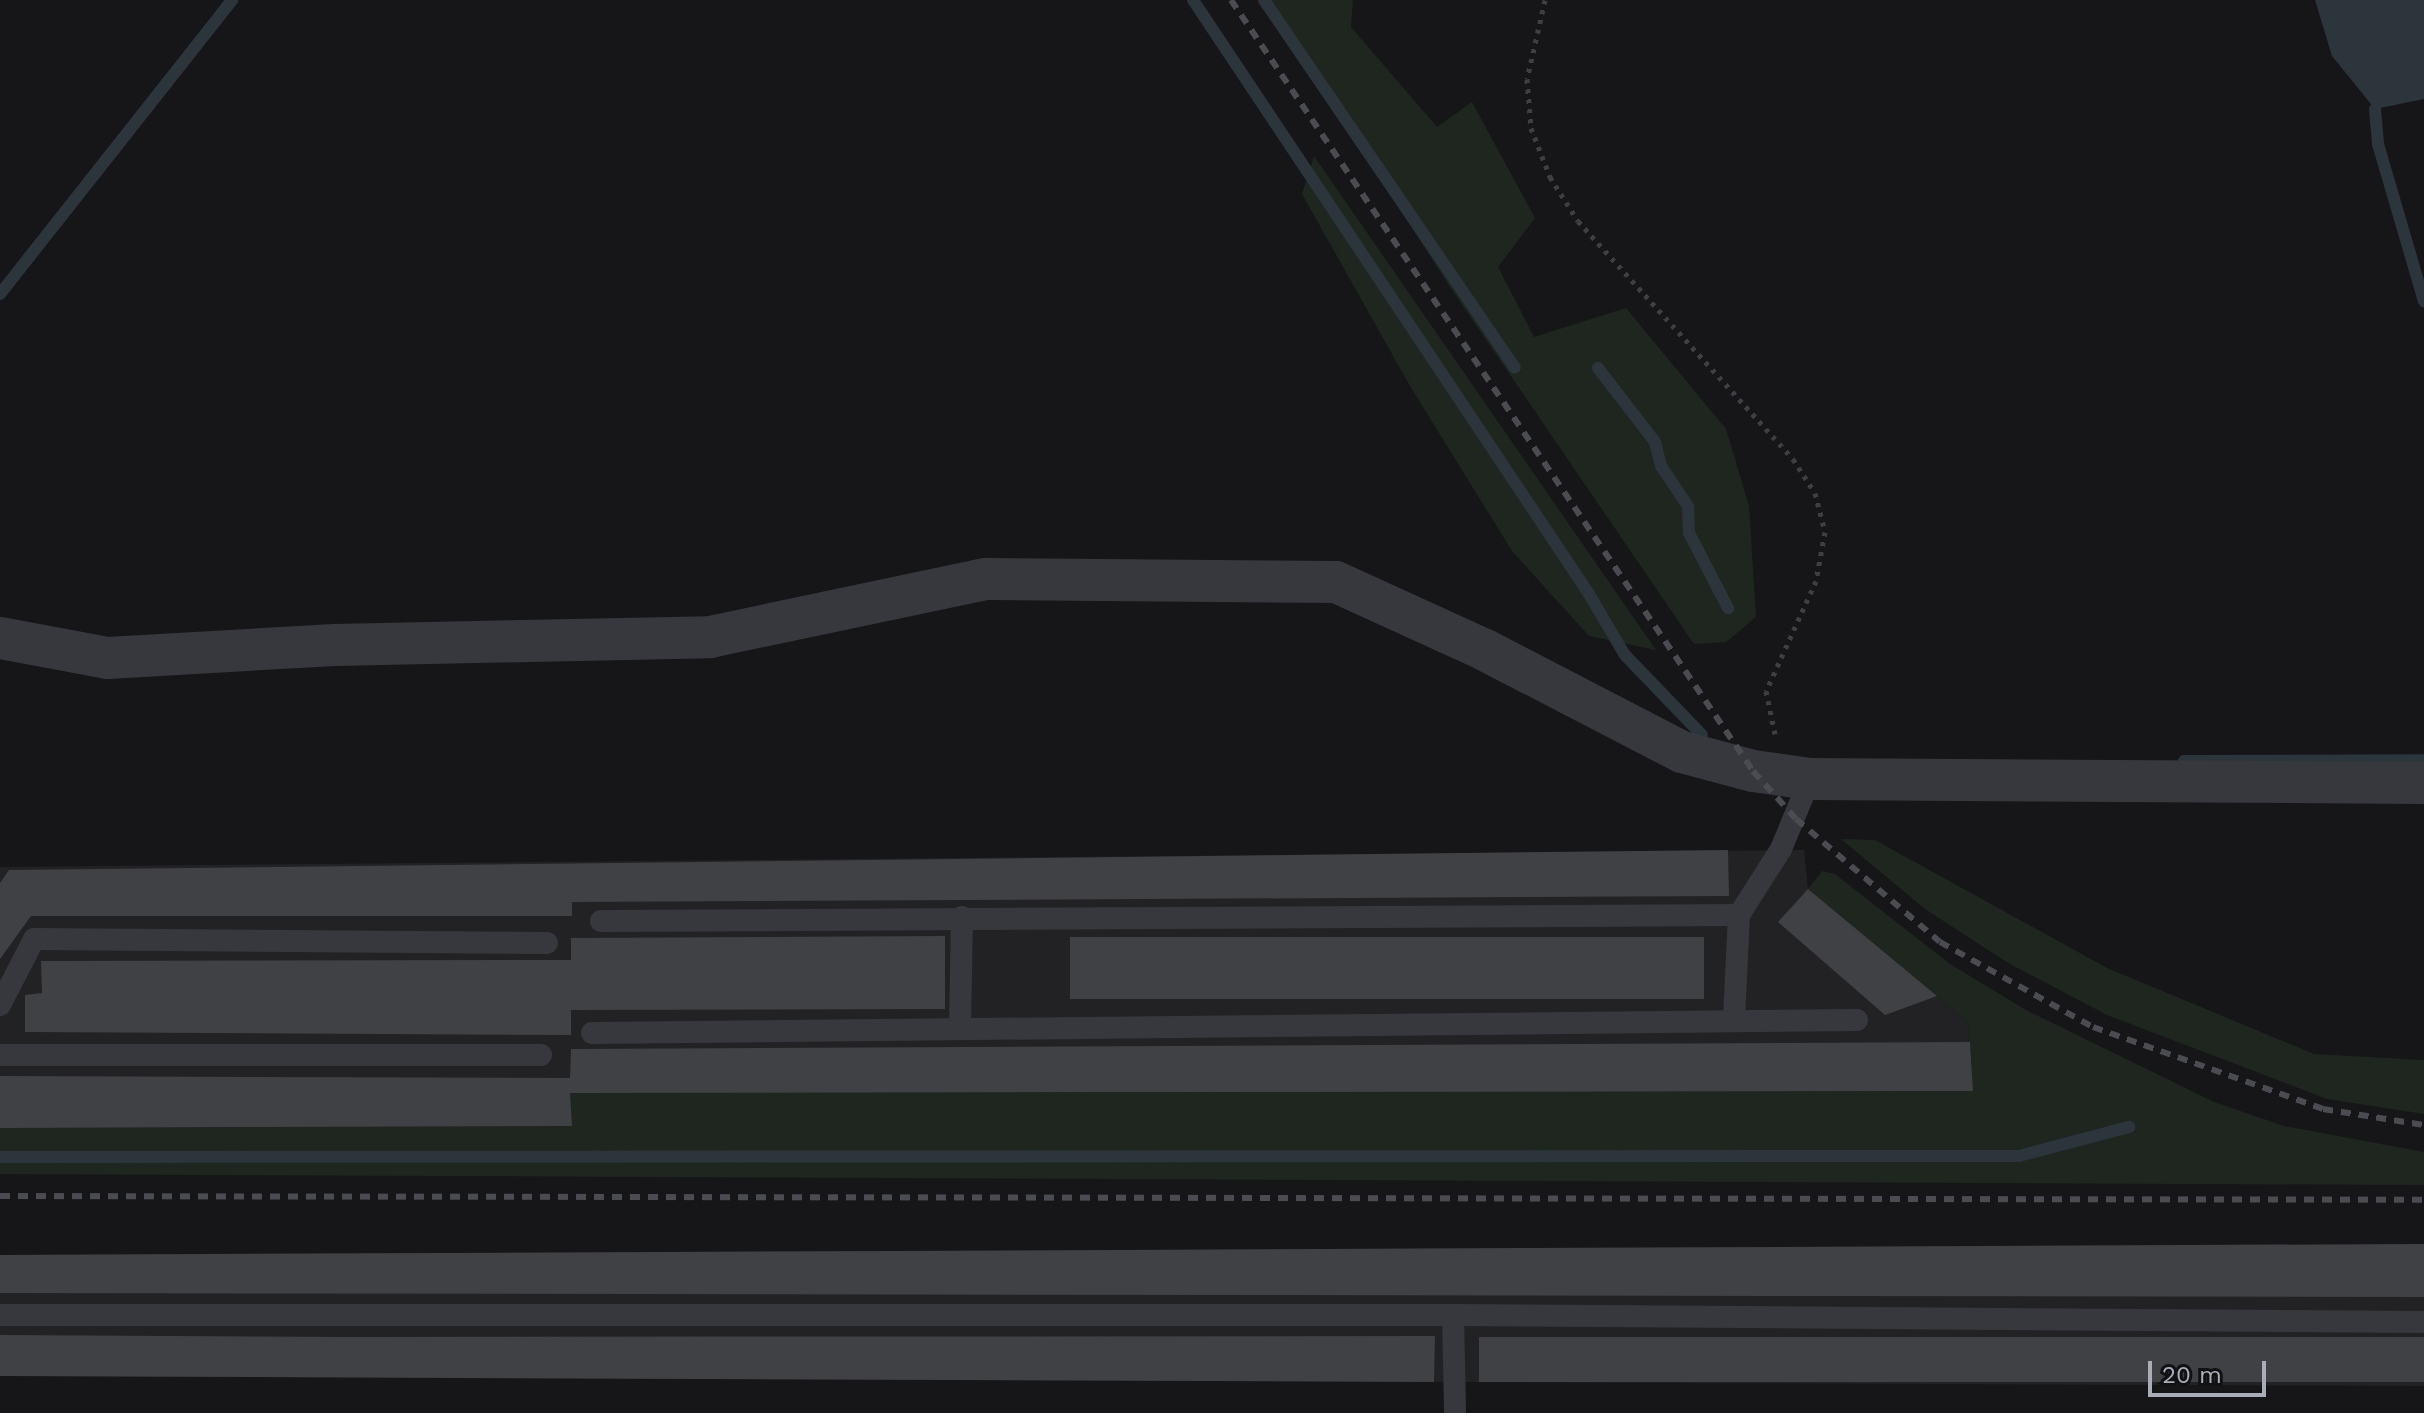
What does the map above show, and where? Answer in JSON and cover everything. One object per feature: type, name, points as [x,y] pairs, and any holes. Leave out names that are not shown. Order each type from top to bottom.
[{"type":"street","points":[[0,638],[108,658],[335,645],[710,637],[986,579],[1336,582],[1485,650],[1682,752],[1810,779],[2424,783]]},
{"type":"lane","points":[[1734,1018],[1739,915],[1781,849],[1810,779]]},
{"type":"lane","points":[[601,921],[1739,915]]},
{"type":"lane","points":[[960,1028],[962,917]]},
{"type":"lane","points":[[0,1005],[34,939],[547,943]]},
{"type":"lane","points":[[592,1033],[1734,1018],[1857,1020]]},
{"type":"lane","points":[[0,1055],[541,1055]]},
{"type":"lane","points":[[0,1315],[1453,1315],[2424,1322]]},
{"type":"lane","points":[[1453,1315],[1455,1413]]},
{"type":"path","points":[[1545,0],[1527,79],[1531,128],[1550,177],[1578,221],[1793,459],[1815,493],[1825,532],[1816,581],[1766,691],[1772,731],[1810,779]]},
{"type":"shaded area","points":[[1265,0],[1353,0],[1351,27],[1437,127],[1472,102],[1535,218],[1498,267],[1534,337],[1626,308],[1726,429],[1749,506],[1756,617],[1726,642],[1694,644],[1452,290]]},
{"type":"shaded area","points":[[2315,0],[2424,0],[2424,99],[2375,109],[2332,56]]},
{"type":"shaded area","points":[[1314,156],[1656,650],[1589,636],[1512,551],[1410,386],[1302,194]]},
{"type":"shaded area","points":[[1841,839],[1875,840],[2107,968],[2314,1054],[2424,1060],[2424,1114],[2327,1099],[2107,1015],[2008,963],[1925,909]]},
{"type":"shaded area","points":[[1804,850],[1808,889],[1969,1023],[1973,1091],[571,1093],[572,1126],[0,1128],[0,867]]},
{"type":"shaded area","points":[[1822,871],[1835,874],[1950,964],[2026,1010],[2214,1102],[2284,1126],[2424,1152],[2424,1185],[0,1174],[0,1128],[571,1126],[570,1093],[1973,1091],[1969,1023],[1808,889]]},
{"type":"shaded area","points":[[2424,1244],[2424,1386],[0,1376],[0,1255]]},
{"type":"building","points":[[1728,850],[1729,896],[572,902],[572,916],[31,916],[0,959],[0,883],[9,870]]},
{"type":"building","points":[[1808,889],[1937,996],[1885,1015],[1778,922]]},
{"type":"building","points":[[945,936],[945,1009],[571,1010],[571,1035],[25,1032],[25,995],[42,993],[41,961],[571,960],[571,938]]},
{"type":"building","points":[[1070,937],[1704,937],[1704,999],[1070,999]]},
{"type":"building","points":[[1970,1042],[1973,1091],[570,1093],[572,1126],[0,1128],[0,1076],[570,1078],[571,1049]]},
{"type":"building","points":[[2424,1244],[2424,1297],[0,1293],[0,1255]]},
{"type":"building","points":[[0,1335],[1435,1336],[1434,1382],[0,1376]]},
{"type":"building","points":[[1479,1337],[2424,1337],[2424,1382],[1479,1382]]},
{"type":"waterway","points":[[0,294],[232,0]]},
{"type":"waterway","points":[[1193,0],[1589,594],[1625,655],[1702,735]]},
{"type":"waterway","points":[[1264,0],[1515,368]]},
{"type":"waterway","points":[[2375,109],[2378,144],[2424,301]]},
{"type":"waterway","points":[[1598,368],[1655,442],[1661,466],[1688,506],[1689,533],[1728,608]]},
{"type":"waterway","points":[[2184,761],[2424,760]]},
{"type":"waterway","points":[[0,1157],[2019,1156],[2129,1127]]},
{"type":"railway","points":[[1231,0],[1753,771],[1796,819],[1940,942],[2093,1027],[2323,1109],[2424,1125]]},
{"type":"railway","points":[[0,1196],[2424,1200]]}]
